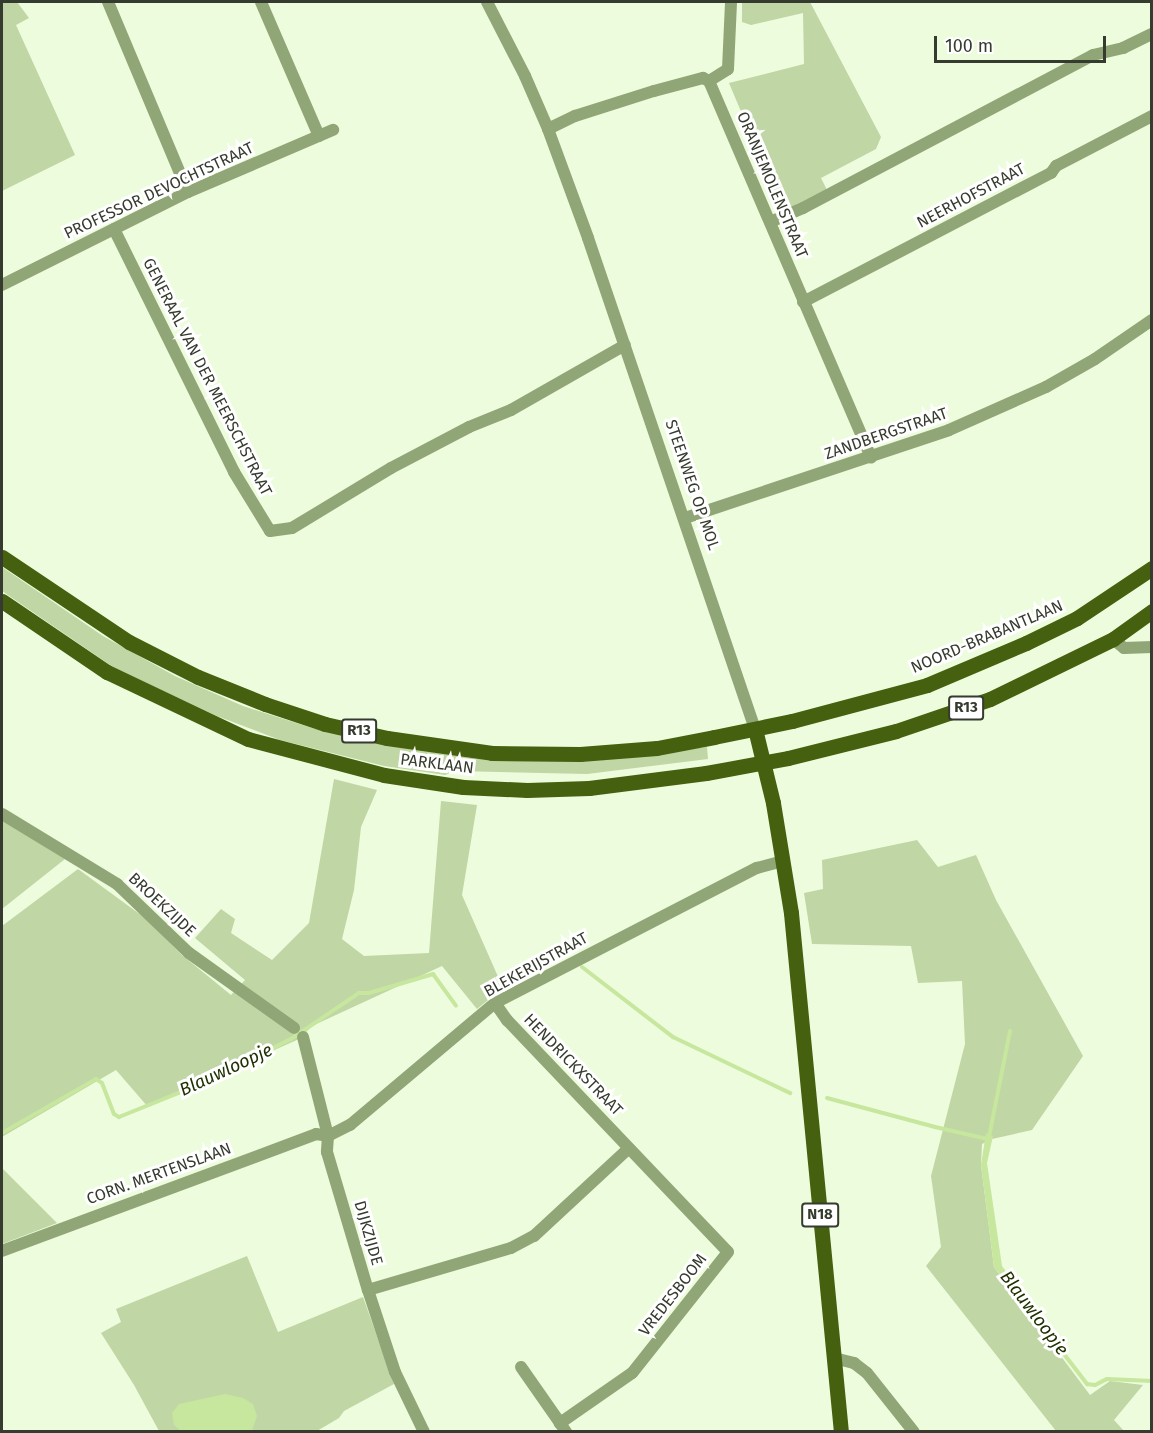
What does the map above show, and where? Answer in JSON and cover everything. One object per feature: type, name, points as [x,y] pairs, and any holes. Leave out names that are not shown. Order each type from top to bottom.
[{"type":"main road","name":"PARKLAAN","points":[[2,557],[129,642],[198,677],[265,704],[336,726],[387,738],[492,753],[580,754],[657,748],[755,729]]},
{"type":"main road","name":"NOORD-BRABANTLAAN","points":[[755,729],[882,698],[949,677],[1077,618],[1152,568]]},
{"type":"main road","name":"PARKLAAN","points":[[2,601],[108,672],[248,739],[384,775],[463,787],[561,789],[643,782],[764,762]]},
{"type":"main road","name":"R13","points":[[764,762],[896,731],[990,699],[1113,639],[1152,611]]},
{"type":"main road","name":"STEENWEG OP MOL","points":[[755,729],[764,762],[783,861],[834,1358]]},
{"type":"main road","name":"N18","points":[[834,1358],[841,1431]]},
{"type":"street","points":[[108,2],[188,192]]},
{"type":"street","points":[[261,2],[319,136]]},
{"type":"street","name":"STEENWEG OP MOL","points":[[487,2],[548,129],[685,518],[755,729]]},
{"type":"street","points":[[548,129],[575,116],[654,92],[703,78],[709,81],[728,69],[730,2]]},
{"type":"street","points":[[770,222],[803,208],[1093,55],[1123,48],[1152,34]]},
{"type":"street","name":"ORANJEMOLENSTRAAT","points":[[709,81],[871,458]]},
{"type":"street","name":"NEERHOFSTRAAT","points":[[803,302],[1051,173],[1056,166],[1152,116]]},
{"type":"street","name":"PROFESSOR DEVOCHTSTRAAT","points":[[2,285],[188,192],[333,130]]},
{"type":"street","name":"GENERAAL VAN DER MEERSCHSTRAAT","points":[[114,229],[234,472],[270,531],[292,528],[391,468],[469,427],[511,410],[625,345]]},
{"type":"street","name":"ZANDBERGSTRAAT","points":[[685,518],[871,458],[949,430],[1019,400],[1090,361],[1152,320]]},
{"type":"street","points":[[1113,639],[1124,648],[1152,647]]},
{"type":"street","name":"BROEKZIJDE","points":[[2,814],[117,884],[189,953],[298,1033]]},
{"type":"street","name":"BLEKERIJSTRAAT","points":[[328,1137],[350,1125],[495,1003],[757,868],[783,861]]},
{"type":"street","name":"HENDRICKXSTRAAT","points":[[495,1003],[715,1238]]},
{"type":"street","name":"DIJKZIJDE","points":[[298,1033],[328,1137],[327,1152],[368,1290],[395,1372],[424,1431]]},
{"type":"street","name":"CORN. MERTENSLAAN","points":[[2,1251],[316,1134],[328,1137]]},
{"type":"street","points":[[368,1290],[512,1248],[534,1236],[629,1148]]},
{"type":"street","name":"VREDESBOOM","points":[[521,1367],[563,1427],[635,1377],[728,1252],[715,1238]]},
{"type":"street","points":[[834,1358],[854,1363],[867,1373],[914,1431]]},
{"type":"shaded area","points":[[2,2],[17,2],[29,18],[16,25],[75,155],[2,191]]},
{"type":"shaded area","points":[[742,2],[810,2],[881,137],[876,149],[821,178],[828,192],[783,211],[729,83],[804,64],[803,13],[751,25],[742,22]]},
{"type":"shaded area","points":[[2,567],[103,636],[175,676],[243,706],[312,728],[472,758],[539,761],[639,755],[707,747],[708,759],[587,774],[456,771],[445,775],[384,766],[280,740],[217,716],[116,669],[2,591]]},
{"type":"shaded area","points":[[334,779],[377,790],[361,827],[354,890],[342,939],[364,956],[429,953],[441,801],[477,805],[462,895],[503,988],[477,1009],[442,966],[312,1026],[299,1039],[148,1107],[116,1070],[2,1137],[2,926],[78,869],[145,918],[182,955],[231,995],[245,980],[195,938],[221,909],[235,919],[231,933],[272,960],[309,923]]},
{"type":"shaded area","points":[[2,820],[65,859],[2,909]]},
{"type":"shaded area","points":[[917,840],[938,867],[976,855],[996,900],[1083,1056],[1032,1130],[992,1139],[982,1144],[981,1165],[994,1267],[1090,1395],[1110,1381],[1143,1385],[1114,1420],[1124,1431],[1056,1431],[926,1266],[941,1247],[931,1176],[965,1044],[962,981],[918,983],[911,946],[812,944],[804,893],[823,889],[822,860]]},
{"type":"shaded area","points":[[2,1168],[57,1223],[2,1244]]},
{"type":"shaded area","points":[[247,1256],[278,1332],[363,1297],[394,1384],[344,1411],[339,1418],[317,1431],[159,1431],[134,1385],[101,1333],[121,1322],[116,1309]]},
{"type":"water","points":[[986,1133],[993,1136],[987,1163],[1002,1266],[1049,1329],[1044,1333],[994,1267],[981,1165]]},
{"type":"water","points":[[225,1394],[243,1398],[253,1404],[257,1416],[252,1431],[181,1431],[174,1425],[172,1413],[179,1404]]},
{"type":"waterway","name":"Blauwloopje","points":[[582,967],[673,1037],[790,1093]]},
{"type":"waterway","name":"Blauwloopje","points":[[2,1133],[96,1079],[102,1083],[114,1114],[119,1117],[203,1083],[291,1039],[359,993],[369,993],[433,974],[456,1006]]},
{"type":"waterway","name":"Blauwloopje","points":[[989,1137],[1010,1031]]},
{"type":"waterway","name":"Blauwloopje","points":[[827,1098],[988,1139]]},
{"type":"waterway","name":"Blauwloopje","points":[[1044,1328],[1087,1384],[1095,1385],[1107,1379],[1152,1381]]}]
